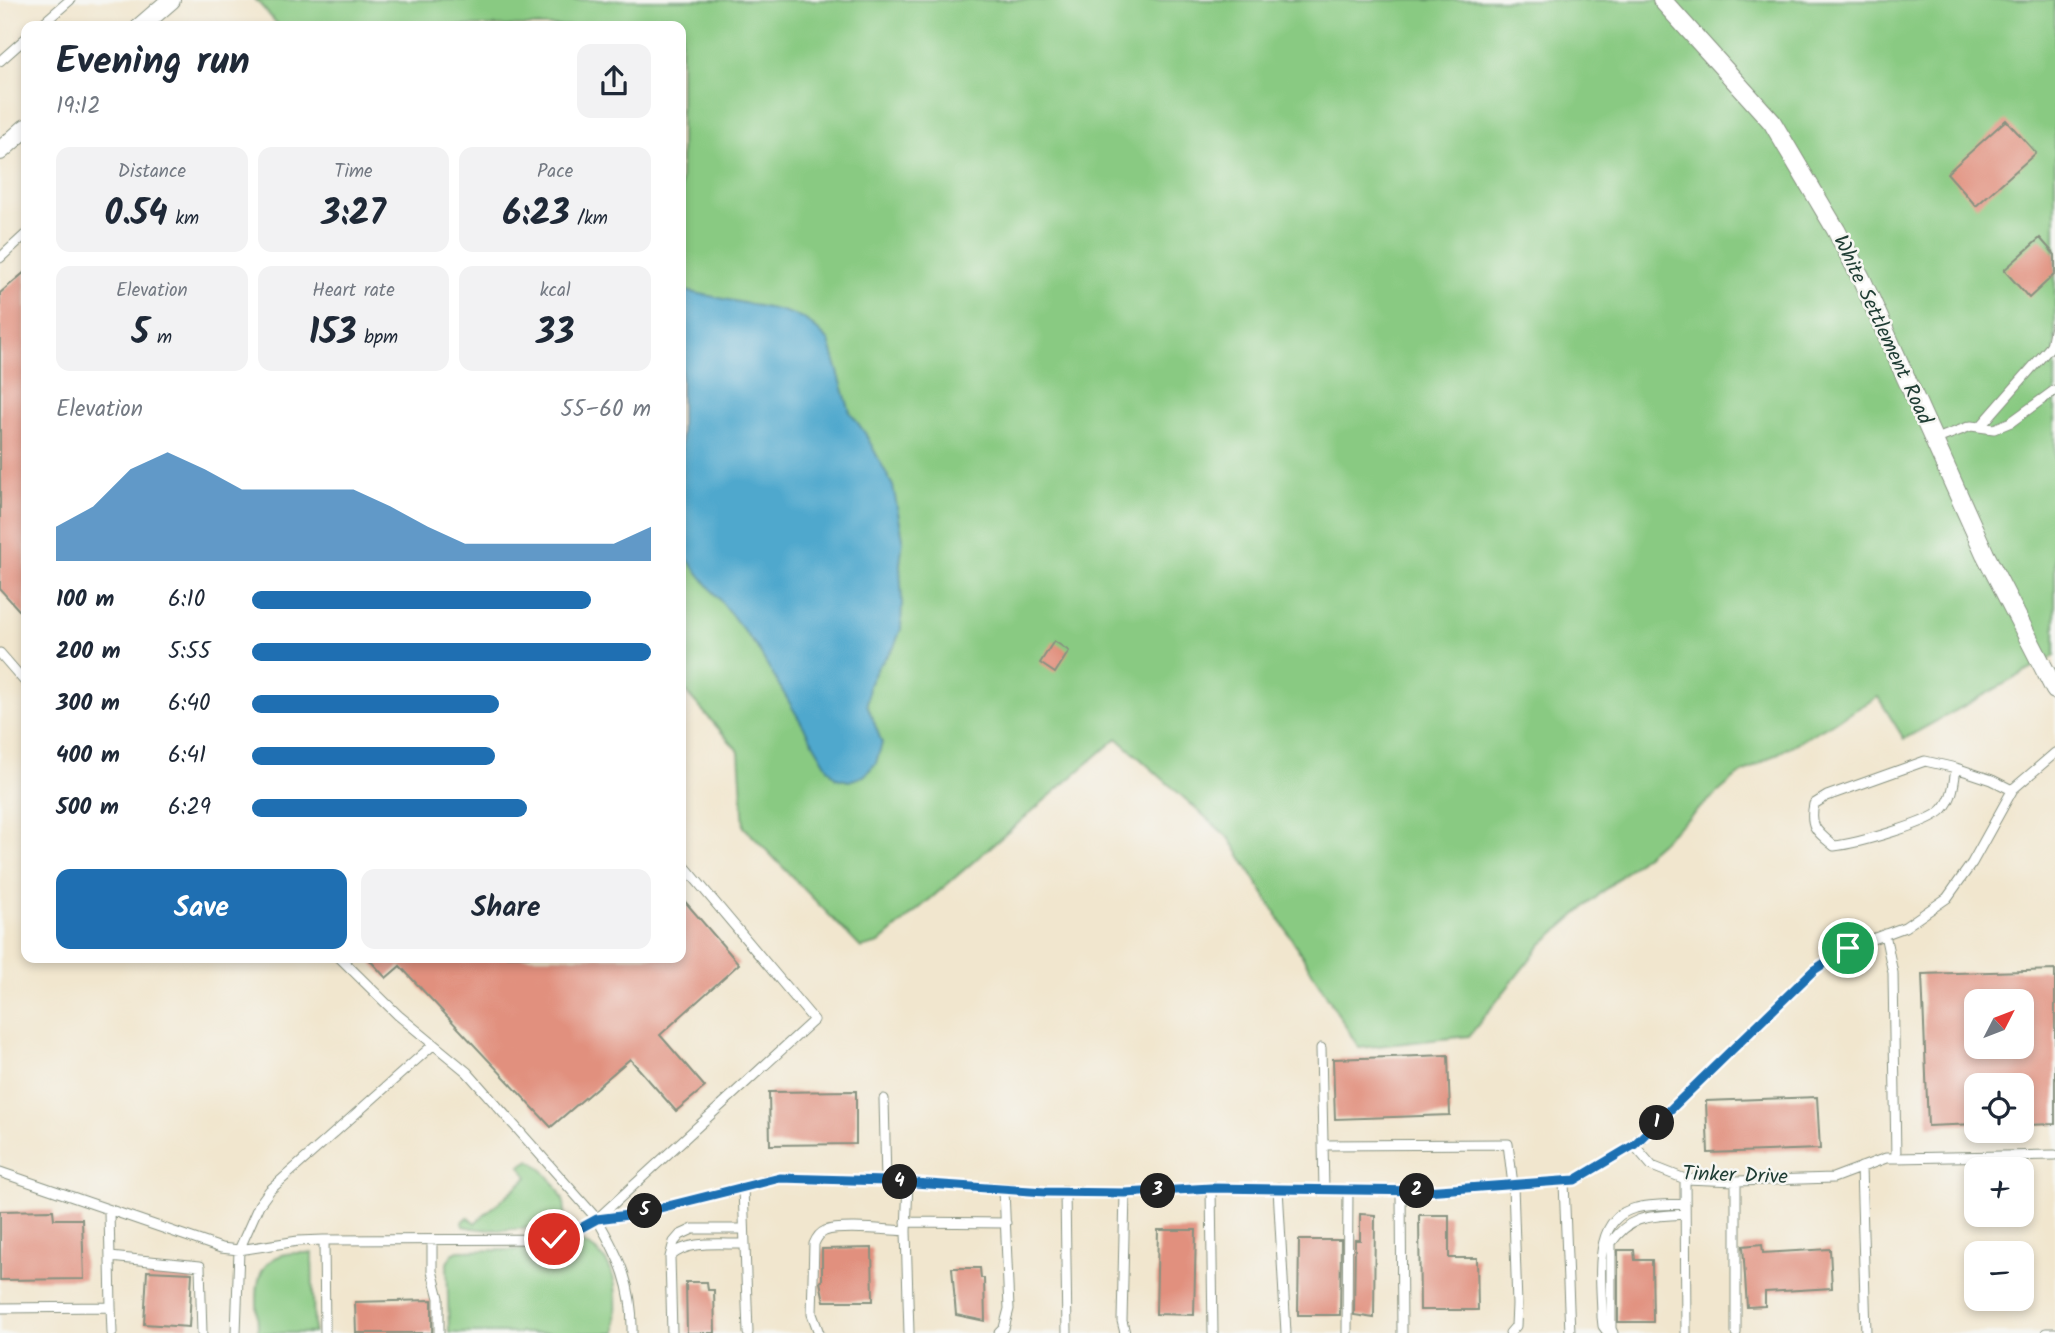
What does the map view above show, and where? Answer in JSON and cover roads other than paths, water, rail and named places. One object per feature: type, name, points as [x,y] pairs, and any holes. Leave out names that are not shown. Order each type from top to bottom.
[{"type":"street","points":[[147,21],[171,0]]},
{"type":"street","name":"White Settlement Road","points":[[1662,0],[1772,122],[1836,230],[1862,280],[1985,554],[2055,690]]},
{"type":"street","points":[[0,151],[21,132]]},
{"type":"lane","points":[[46,21],[70,0]]},
{"type":"lane","points":[[0,61],[21,42]]},
{"type":"lane","points":[[0,258],[21,239]]},
{"type":"lane","points":[[1980,427],[2051,345],[2055,326]]},
{"type":"lane","points":[[1934,440],[1971,426],[1994,429],[2011,422],[2055,390]]},
{"type":"lane","points":[[0,653],[21,677]]},
{"type":"lane","points":[[597,1219],[636,1214],[780,1178],[886,1181],[1004,1190],[1125,1193],[1211,1188],[1401,1191],[1575,1180],[1634,1145],[1814,970],[1848,948],[1905,927],[1947,898],[1972,863],[2012,790],[2055,753]]},
{"type":"lane","points":[[1956,768],[1950,799],[1941,813],[1856,844],[1834,846],[1816,831],[1811,817],[1814,804],[1827,796],[1925,761],[1956,768],[1992,780],[2012,790]]},
{"type":"lane","points":[[0,1172],[221,1248],[239,1250],[298,1241],[554,1239],[568,1235],[597,1219],[814,1020],[686,868]]},
{"type":"lane","points":[[1885,934],[1893,973],[1896,1157]]},
{"type":"lane","points":[[345,963],[398,1015],[467,1072],[597,1219],[628,1280],[632,1333]]},
{"type":"lane","points":[[236,1333],[239,1250],[259,1205],[270,1190],[433,1045]]},
{"type":"lane","points":[[1321,1048],[1324,1190]]},
{"type":"lane","points":[[884,1099],[886,1181]]},
{"type":"lane","points":[[1323,1146],[1508,1144],[1513,1185],[1517,1305],[1516,1326],[1510,1333]]},
{"type":"lane","name":"Tinker Drive","points":[[1634,1145],[1653,1166],[1685,1179],[1736,1181],[1833,1178],[1886,1158],[1896,1157],[2055,1155]]},
{"type":"lane","points":[[1861,1167],[1866,1333]]},
{"type":"lane","points":[[1685,1179],[1686,1333]]},
{"type":"lane","points":[[1736,1181],[1736,1333]]},
{"type":"lane","points":[[1564,1182],[1570,1333]]},
{"type":"lane","points":[[908,1183],[906,1226],[909,1333]]},
{"type":"lane","points":[[743,1187],[748,1333]]},
{"type":"lane","points":[[1211,1188],[1213,1333]]},
{"type":"lane","points":[[1278,1188],[1286,1333]]},
{"type":"lane","points":[[999,1333],[1004,1328],[1009,1309],[1004,1190]]},
{"type":"lane","points":[[1347,1333],[1348,1190]]},
{"type":"lane","points":[[1065,1191],[1067,1333]]},
{"type":"lane","points":[[1401,1191],[1402,1333]]},
{"type":"lane","points":[[1125,1193],[1122,1321],[1125,1333]]},
{"type":"lane","points":[[1611,1333],[1611,1242],[1626,1225],[1639,1217],[1685,1210]]},
{"type":"lane","points":[[109,1211],[112,1333]]},
{"type":"lane","points":[[817,1330],[812,1314],[814,1244],[824,1231],[1006,1223]]},
{"type":"lane","points":[[671,1333],[670,1257],[674,1242],[680,1235],[693,1229],[744,1229]]},
{"type":"lane","points":[[324,1240],[325,1333]]},
{"type":"lane","points":[[432,1240],[432,1271],[439,1298],[439,1333]]},
{"type":"lane","points":[[670,1257],[690,1246],[745,1244]]},
{"type":"lane","points":[[110,1257],[200,1266],[202,1333]]},
{"type":"lane","points":[[0,1308],[111,1307]]},
{"type":"lane","points":[[2046,1333],[2055,1333]]},
{"type":"water","points":[[686,291],[782,311],[803,318],[819,331],[829,341],[850,412],[865,433],[893,486],[903,538],[900,565],[901,629],[894,647],[878,667],[869,685],[867,704],[882,743],[876,763],[864,776],[849,781],[836,778],[756,646],[686,557]]}]
